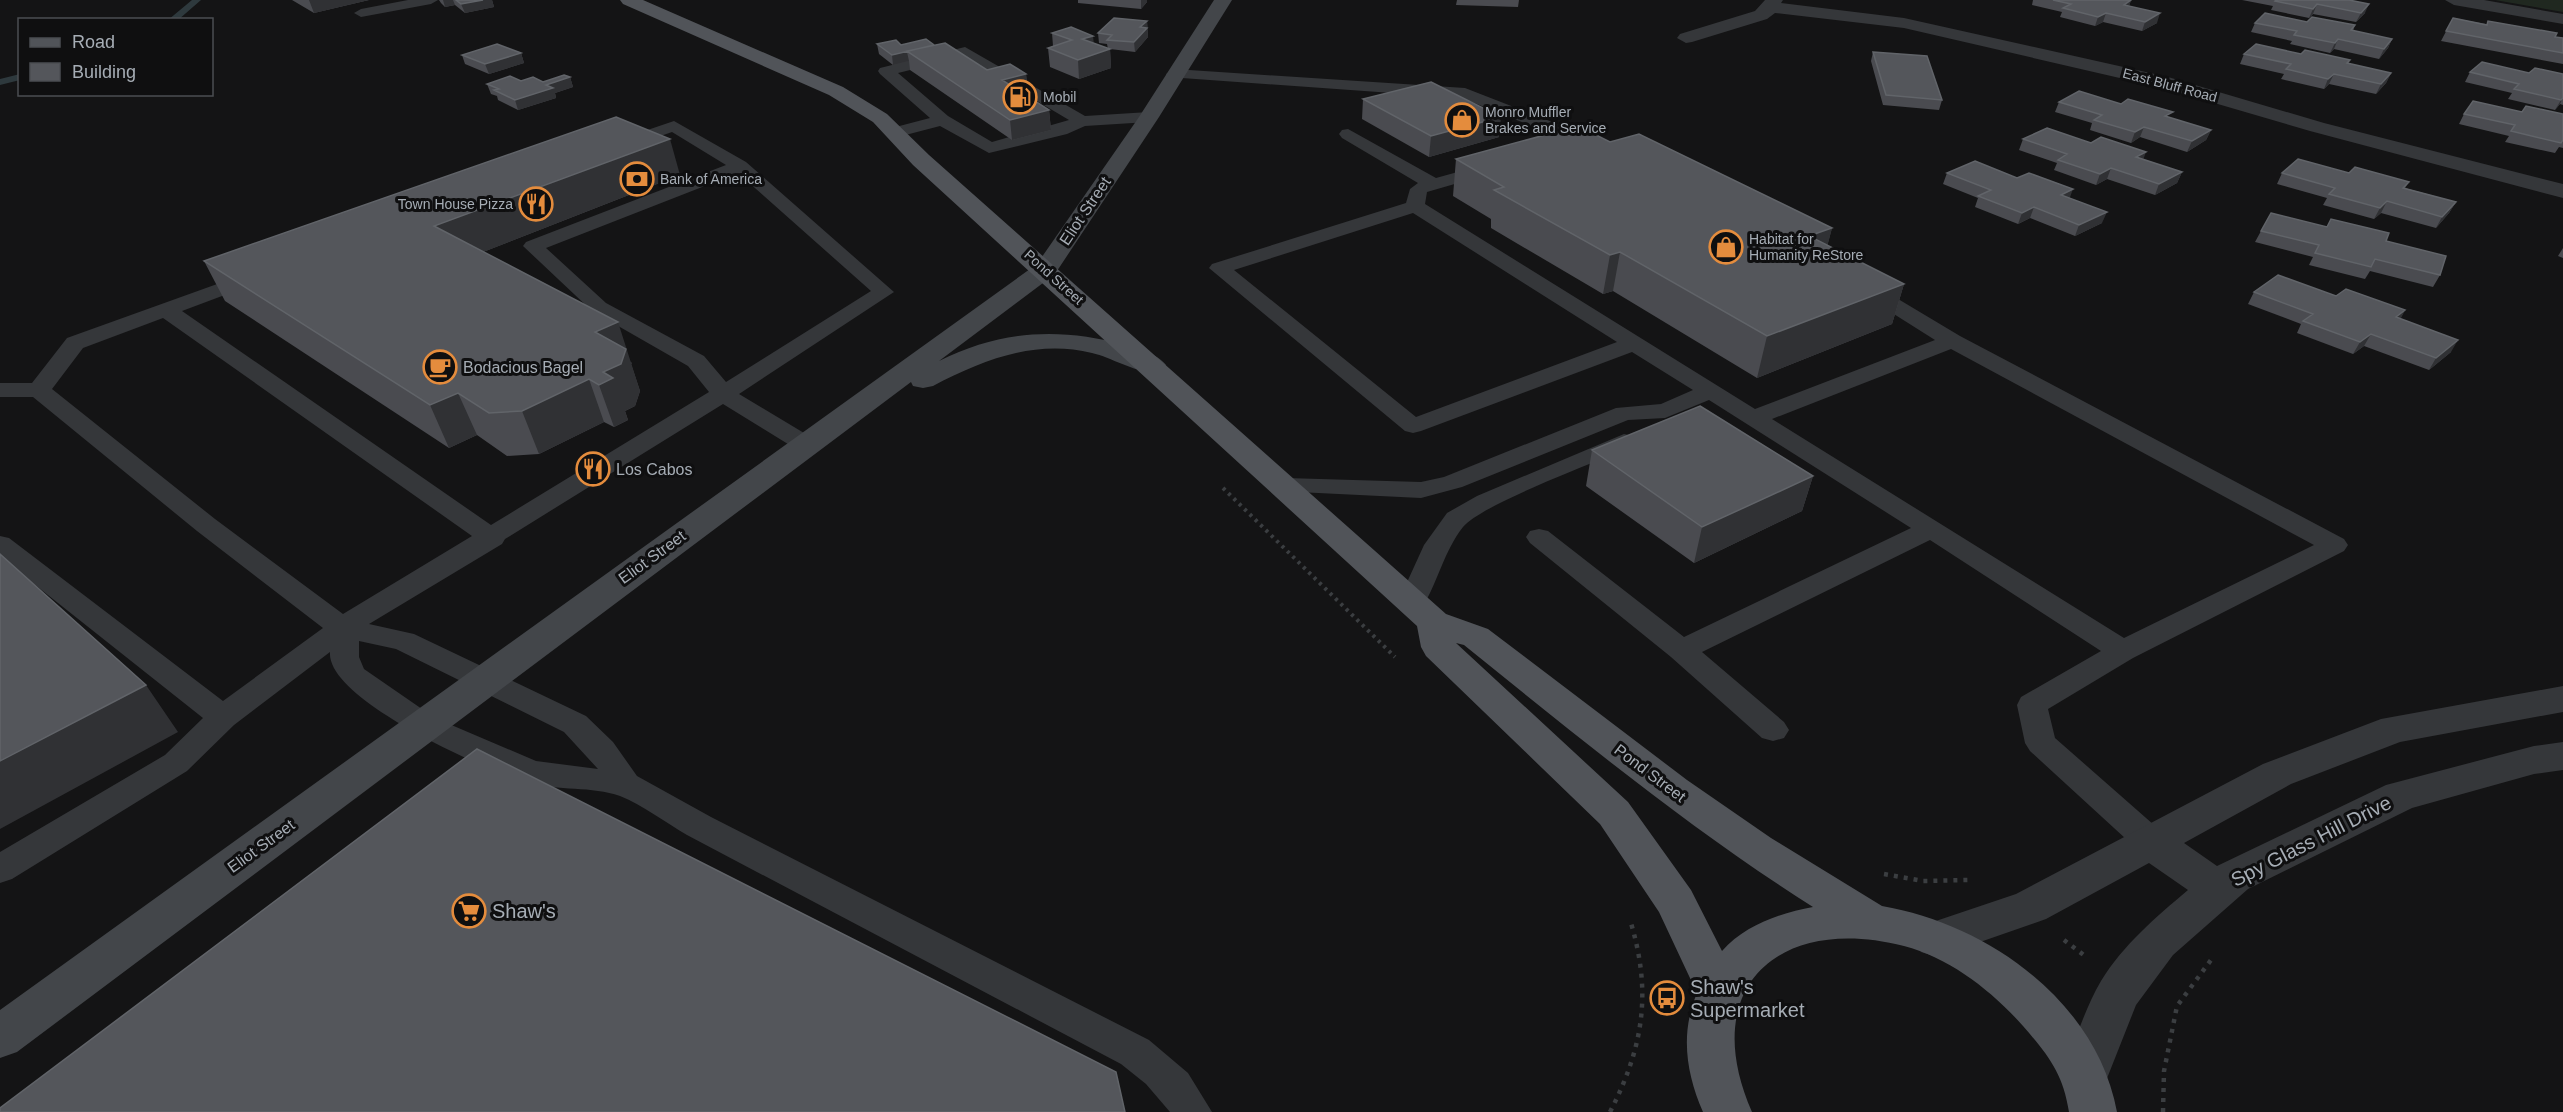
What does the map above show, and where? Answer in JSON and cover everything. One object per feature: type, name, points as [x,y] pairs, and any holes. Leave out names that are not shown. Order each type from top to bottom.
[{"type":"main road","name":"Pond Street","points":[[629,0],[861,104],[1423,612],[1476,637],[1673,791],[1756,850],[1870,921]]},
{"type":"main road","name":"Eliot Street","points":[[0,1037],[1046,269],[1149,117],[1222,0]]},
{"type":"main road","points":[[852,410],[893,395],[964,358],[1016,343],[1083,343],[1110,348],[1152,365]]},
{"type":"main road","points":[[1423,612],[1439,647],[1614,813],[1676,902],[1719,991]]},
{"type":"main road","points":[[1714,1103],[1709,1038],[1719,991],[1745,953],[1777,933],[1826,920],[1870,921],[1905,928],[1962,950],[2005,978],[2034,1004],[2066,1043],[2089,1094]]},
{"type":"street","points":[[2454,0],[2563,19]]},
{"type":"street","points":[[1686,38],[1747,21],[1773,4]]},
{"type":"street","name":"East Bluff Road","points":[[1773,4],[1904,24],[2168,83],[2317,127],[2563,191]]},
{"type":"street","points":[[1937,939],[2031,908],[2277,774],[2394,729],[2563,699]]},
{"type":"street","name":"Spy Glass Hill Drive","points":[[2089,1094],[2117,996],[2127,980],[2157,942],[2233,877],[2400,796],[2534,760],[2563,756]]},
{"type":"street","points":[[2134,851],[2219,890]]},
{"type":"lane","points":[[362,13],[431,0]]},
{"type":"lane","points":[[1082,121],[965,52],[886,71],[942,120],[989,148],[1061,130],[1082,121],[1149,117]]},
{"type":"lane","points":[[1174,74],[1465,93],[1604,150]]},
{"type":"lane","points":[[894,133],[942,120]]},
{"type":"lane","points":[[0,869],[176,763],[223,717],[342,628],[492,538],[884,292],[740,166],[674,126],[607,150]]},
{"type":"lane","points":[[1348,134],[1434,185]]},
{"type":"lane","points":[[1548,150],[1582,140]]},
{"type":"lane","points":[[1415,206],[1419,189],[1502,164]]},
{"type":"lane","points":[[740,166],[532,246],[599,307],[696,361],[723,394],[805,444]]},
{"type":"lane","points":[[1633,344],[1413,426],[1219,268],[1415,206],[1633,344],[1755,417],[2123,651]]},
{"type":"lane","points":[[39,390],[75,343],[275,270]]},
{"type":"lane","points":[[1848,277],[1952,341],[2335,545],[2123,651],[2032,705],[2041,743],[2134,851]]},
{"type":"lane","points":[[166,310],[492,538]]},
{"type":"lane","points":[[1755,417],[1952,341]]},
{"type":"lane","points":[[0,390],[39,390],[206,525],[342,628],[404,641],[575,724],[602,750],[626,785]]},
{"type":"lane","points":[[1286,486],[1421,490],[1453,482],[1624,413],[1665,411],[1711,391]]},
{"type":"lane","points":[[1423,612],[1437,545],[1456,519],[1486,501],[1647,431],[1665,411]]},
{"type":"lane","points":[[1681,650],[1931,529]]},
{"type":"lane","points":[[1539,537],[1681,650],[1773,730]]},
{"type":"lane","points":[[0,544],[223,717]]},
{"type":"lane","points":[[342,628],[345,642],[344,657],[352,675],[424,726],[532,772],[626,785],[699,826],[1135,1052],[1161,1070],[1182,1095],[1192,1112]]},
{"type":"path","points":[[1222,488],[1400,662]]},
{"type":"path","points":[[1875,871],[1923,881],[1976,878]]},
{"type":"path","points":[[1610,1112],[1626,1085],[1639,1046],[1645,996],[1640,949],[1628,916]]},
{"type":"path","points":[[2057,933],[2085,956]]},
{"type":"path","points":[[2163,1112],[2164,1071],[2177,1006],[2217,951]]},
{"type":"shaded area","points":[[2495,0],[2563,0],[2563,12]]},
{"type":"building","points":[[456,0],[483,0],[461,4]]},
{"type":"building","points":[[2053,0],[2131,0],[2124,5],[2160,13],[2145,22],[2106,13],[2098,17],[2063,8],[2071,4]]},
{"type":"building","points":[[2276,0],[2349,0],[2369,4],[2361,13],[2317,4],[2313,9]]},
{"type":"building","points":[[2265,13],[2307,22],[2312,17],[2355,25],[2351,30],[2392,39],[2384,49],[2338,39],[2335,43],[2294,35],[2297,31],[2255,23]]},
{"type":"building","points":[[1114,18],[1147,21],[1140,27],[1147,28],[1134,42],[1107,40],[1112,35],[1098,33]]},
{"type":"building","points":[[2453,18],[2487,25],[2488,21],[2557,33],[2555,37],[2563,38],[2563,53],[2446,31]]},
{"type":"building","points":[[1071,27],[1093,36],[1082,39],[1110,49],[1078,60],[1048,48],[1072,40],[1052,33]]},
{"type":"building","points":[[926,39],[934,45],[892,55],[877,44],[896,40],[901,45]]},
{"type":"building","points":[[945,43],[987,70],[1010,64],[1026,74],[1002,80],[1049,110],[1010,120],[907,51]]},
{"type":"building","points":[[497,44],[521,53],[485,64],[462,55]]},
{"type":"building","points":[[2256,44],[2301,54],[2305,50],[2350,60],[2347,63],[2391,73],[2381,84],[2334,74],[2328,79],[2286,69],[2291,64],[2244,54]]},
{"type":"building","points":[[1873,52],[1927,56],[1942,100],[1886,95]]},
{"type":"building","points":[[2482,62],[2529,73],[2535,68],[2563,74],[2563,98],[2561,100],[2514,89],[2519,84],[2470,72]]},
{"type":"building","points":[[564,75],[570,77],[546,85],[553,88],[515,100],[487,84],[510,76],[521,81],[533,77],[543,82]]},
{"type":"building","points":[[1431,82],[1501,117],[1431,136],[1363,99]]},
{"type":"building","points":[[2079,91],[2121,104],[2128,99],[2173,112],[2165,116],[2211,130],[2192,141],[2144,127],[2135,132],[2094,120],[2102,115],[2059,102]]},
{"type":"building","points":[[2473,101],[2522,112],[2526,106],[2563,114],[2563,140],[2561,143],[2511,131],[2515,125],[2464,114]]},
{"type":"building","points":[[616,117],[670,139],[434,226],[618,322],[595,332],[626,349],[621,364],[603,372],[613,378],[599,385],[589,379],[522,411],[489,413],[458,393],[430,405],[204,261]]},
{"type":"building","points":[[1578,126],[1610,142],[1639,134],[1832,228],[1809,236],[1904,284],[1767,336],[1620,252],[1610,255],[1494,190],[1504,187],[1456,159]]},
{"type":"building","points":[[2047,128],[2091,143],[2101,137],[2146,152],[2136,157],[2182,172],[2159,184],[2111,168],[2100,174],[2058,160],[2067,154],[2023,139]]},
{"type":"building","points":[[2298,159],[2349,173],[2355,167],[2409,182],[2403,188],[2456,202],[2442,217],[2387,201],[2380,208],[2329,194],[2335,188],[2282,173]]},
{"type":"building","points":[[1975,161],[2017,178],[2029,173],[2073,189],[2061,195],[2107,212],[2079,225],[2034,207],[2022,213],[1978,196],[1991,190],[1947,173]]},
{"type":"building","points":[[2271,213],[2327,227],[2331,219],[2389,233],[2386,241],[2446,256],[2440,275],[2375,259],[2371,267],[2315,253],[2319,245],[2261,231]]},
{"type":"building","points":[[2278,275],[2336,296],[2346,289],[2405,310],[2396,317],[2458,340],[2436,358],[2371,334],[2360,342],[2303,321],[2313,314],[2254,292]]},
{"type":"building","points":[[1700,406],[1813,476],[1702,527],[1592,450]]},
{"type":"building","points":[[0,554],[146,685],[0,761]]},
{"type":"building","points":[[477,749],[1116,1072],[1125,1112],[0,1112],[0,1108]]},
{"type":"waterway","points":[[174,18],[197,0]]},
{"type":"waterway","points":[[0,82],[18,78]]},
{"type":"place","name":"Mobil","points":[[1020,97]]},
{"type":"place","name":"Monro Muffler Brakes and Service","points":[[1462,120]]},
{"type":"place","name":"Bank of America","points":[[637,179]]},
{"type":"place","name":"Town House Pizza","points":[[536,204]]},
{"type":"place","name":"Habitat for Humanity ReStore","points":[[1726,247]]},
{"type":"place","name":"Bodacious Bagel","points":[[440,367]]},
{"type":"place","name":"Los Cabos","points":[[593,469]]},
{"type":"place","name":"Shaw's","points":[[469,911]]},
{"type":"place","name":"Shaw's Supermarket","points":[[1667,998]]}]
